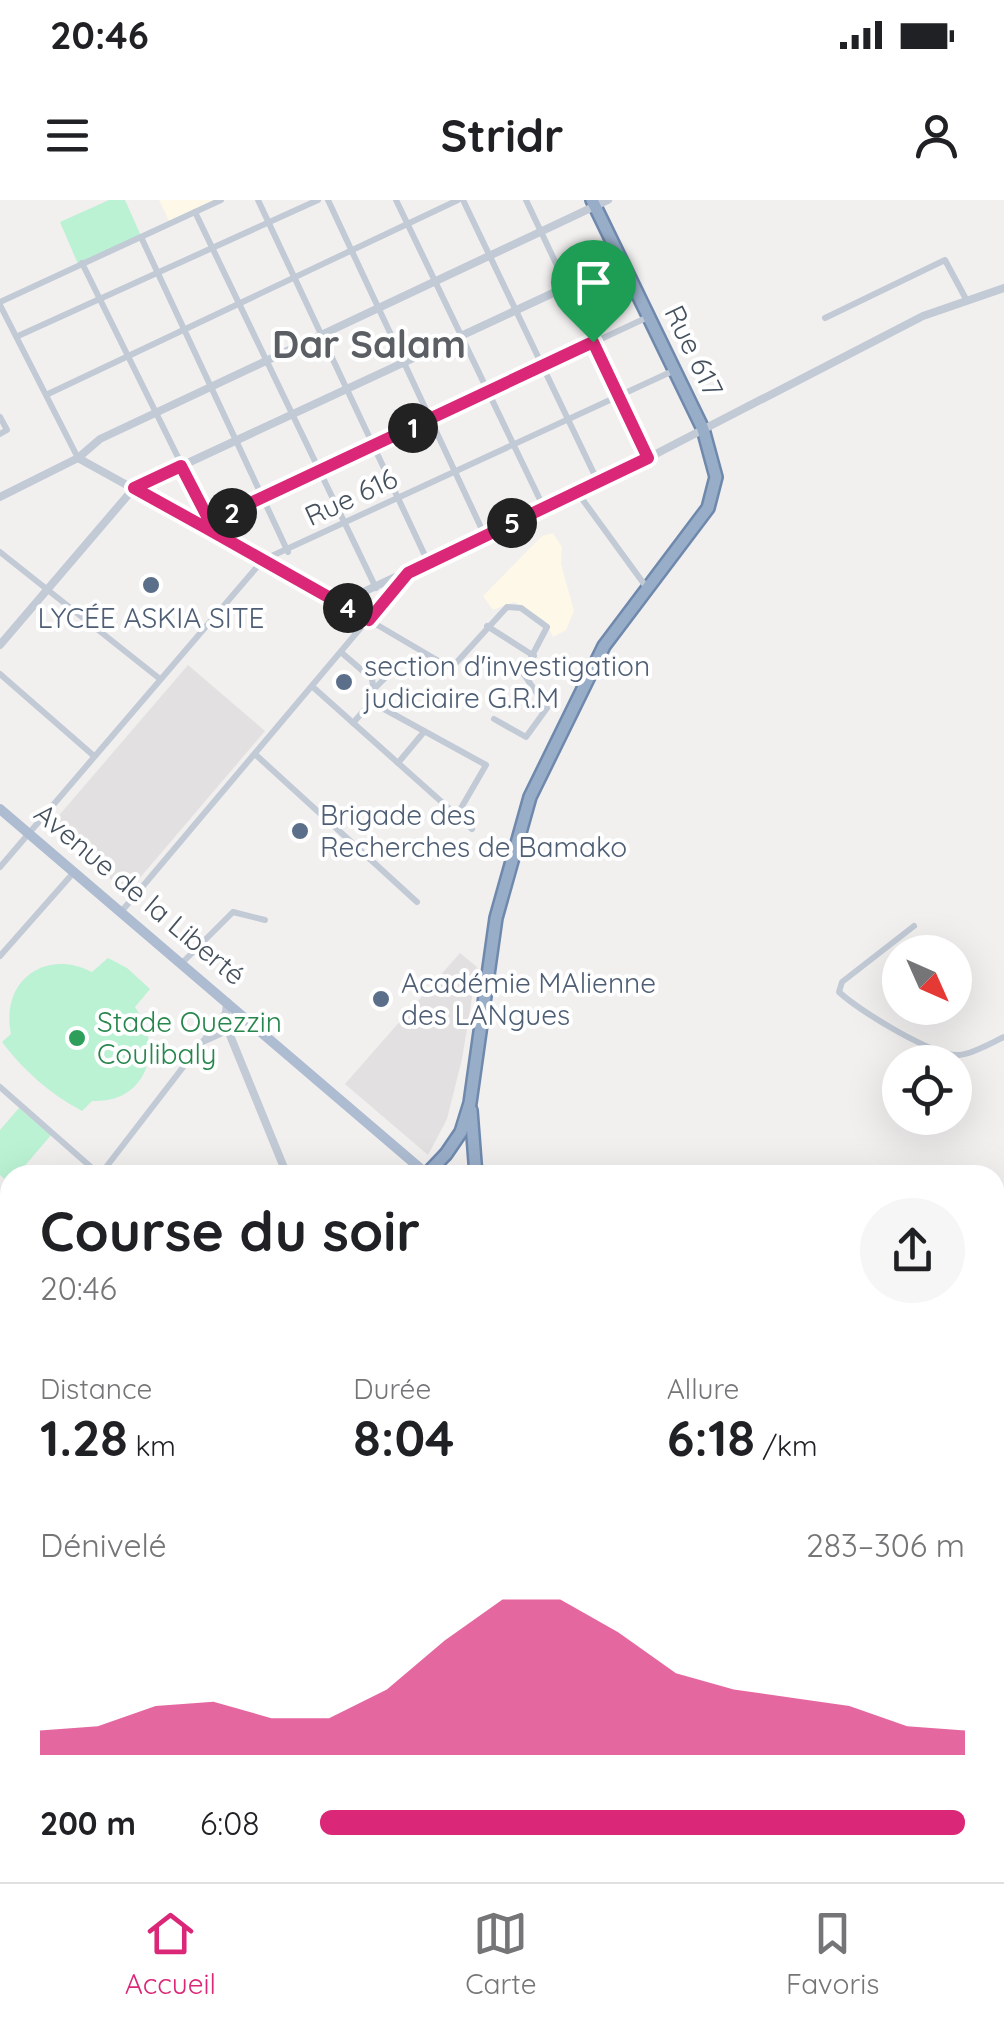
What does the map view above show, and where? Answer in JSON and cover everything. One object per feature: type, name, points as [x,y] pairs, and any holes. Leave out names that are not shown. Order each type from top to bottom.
[{"type":"highway","name":"Rue 617","points":[[470,1103],[496,918],[530,798],[584,681],[646,588],[708,508],[716,476],[704,429],[594,203]]},
{"type":"highway","points":[[436,1165],[461,1132],[470,1103]]},
{"type":"highway","points":[[470,1103],[475,1165]]},
{"type":"main road","name":"Avenue de la Liberté","points":[[0,808],[415,1165]]},
{"type":"street","points":[[221,200],[0,303],[78,458],[209,526],[447,666],[456,664],[507,608],[520,608],[548,630],[524,678],[547,708],[526,737],[494,719]]},
{"type":"street","points":[[258,200],[428,563]]},
{"type":"street","points":[[18,336],[318,200]]},
{"type":"street","points":[[328,200],[485,536]]},
{"type":"street","points":[[396,200],[544,508]]},
{"type":"street","points":[[48,394],[460,200],[598,482]]},
{"type":"street","points":[[526,200],[648,458]]},
{"type":"street","points":[[0,498],[78,458],[88,445],[154,412],[541,232],[594,203],[608,200]]},
{"type":"street","points":[[196,212],[376,588]]},
{"type":"street","points":[[141,237],[288,552]]},
{"type":"street","points":[[825,318],[944,260],[968,300]]},
{"type":"street","points":[[0,644],[134,488],[622,261]]},
{"type":"street","points":[[82,263],[209,526]]},
{"type":"street","points":[[340,603],[648,458],[923,316],[1004,288]]},
{"type":"street","points":[[209,526],[649,316]]},
{"type":"street","name":"Rue 616","points":[[263,560],[288,552],[675,370]]},
{"type":"street","points":[[0,417],[7,430],[0,434]]},
{"type":"street","points":[[577,492],[646,588]]},
{"type":"street","points":[[0,552],[160,679]]},
{"type":"street","points":[[0,866],[263,560]]},
{"type":"street","points":[[121,912],[408,573]]},
{"type":"street","points":[[487,626],[534,656]]},
{"type":"street","points":[[342,654],[367,673],[376,687],[375,698],[352,723]]},
{"type":"street","points":[[376,687],[398,666]]},
{"type":"street","points":[[0,674],[94,756]]},
{"type":"street","points":[[314,688],[472,828]]},
{"type":"street","points":[[375,698],[384,709],[486,765],[457,815]]},
{"type":"street","points":[[398,763],[424,732]]},
{"type":"street","points":[[256,755],[417,902]]},
{"type":"street","points":[[0,956],[75,871]]},
{"type":"street","points":[[182,963],[232,912],[266,920]]},
{"type":"street","points":[[914,926],[842,982],[839,992],[853,1005],[944,1053],[962,1055],[1004,1038]]},
{"type":"street","points":[[108,1165],[204,1042],[224,1014],[228,1001]]},
{"type":"street","points":[[224,1014],[283,1165]]},
{"type":"street","points":[[204,1042],[250,1022]]},
{"type":"street","points":[[0,1087],[89,1165]]},
{"type":"shaded area","points":[[159,200],[214,200],[169,221]]},
{"type":"shaded area","points":[[553,533],[562,547],[561,564],[574,611],[566,630],[553,637],[545,621],[514,602],[493,610],[483,596],[542,536]]},
{"type":"shaded area","points":[[188,665],[265,731],[127,893],[49,827]]},
{"type":"shaded area","points":[[460,953],[477,967],[462,1059],[447,1119],[428,1155],[345,1084]]},
{"type":"green space","points":[[109,200],[125,200],[141,236],[78,264],[60,222]]},
{"type":"green space","name":"Stade Ouezzin Coulibaly","points":[[108,958],[127,968],[150,989],[135,1007],[144,1023],[149,1055],[138,1083],[111,1099],[92,1101],[82,1111],[38,1081],[2,1042],[11,1034],[9,1015],[13,998],[30,974],[58,964],[92,972]]},
{"type":"green space","points":[[19,1108],[51,1135],[26,1165],[0,1165],[0,1130]]},
{"type":"place","name":"LYCÉE ASKIA SITE","points":[[151,585]]},
{"type":"place","name":"section d'investigation judiciaire G.R.M","points":[[344,682]]},
{"type":"place","name":"Brigade des Recherches de Bamako","points":[[300,831]]},
{"type":"place","name":"Académie MAlienne des LANgues","points":[[381,999]]},
{"type":"place","name":"Stade Ouezzin Coulibaly","points":[[77,1038]]},
{"type":"district","name":"Dar Salam","points":[[369,345]]},
{"type":"route","points":[[593,342],[264,500],[210,522],[208,529],[134,488],[181,466],[210,522],[208,529],[369,620],[408,573],[648,458],[593,342]]}]
